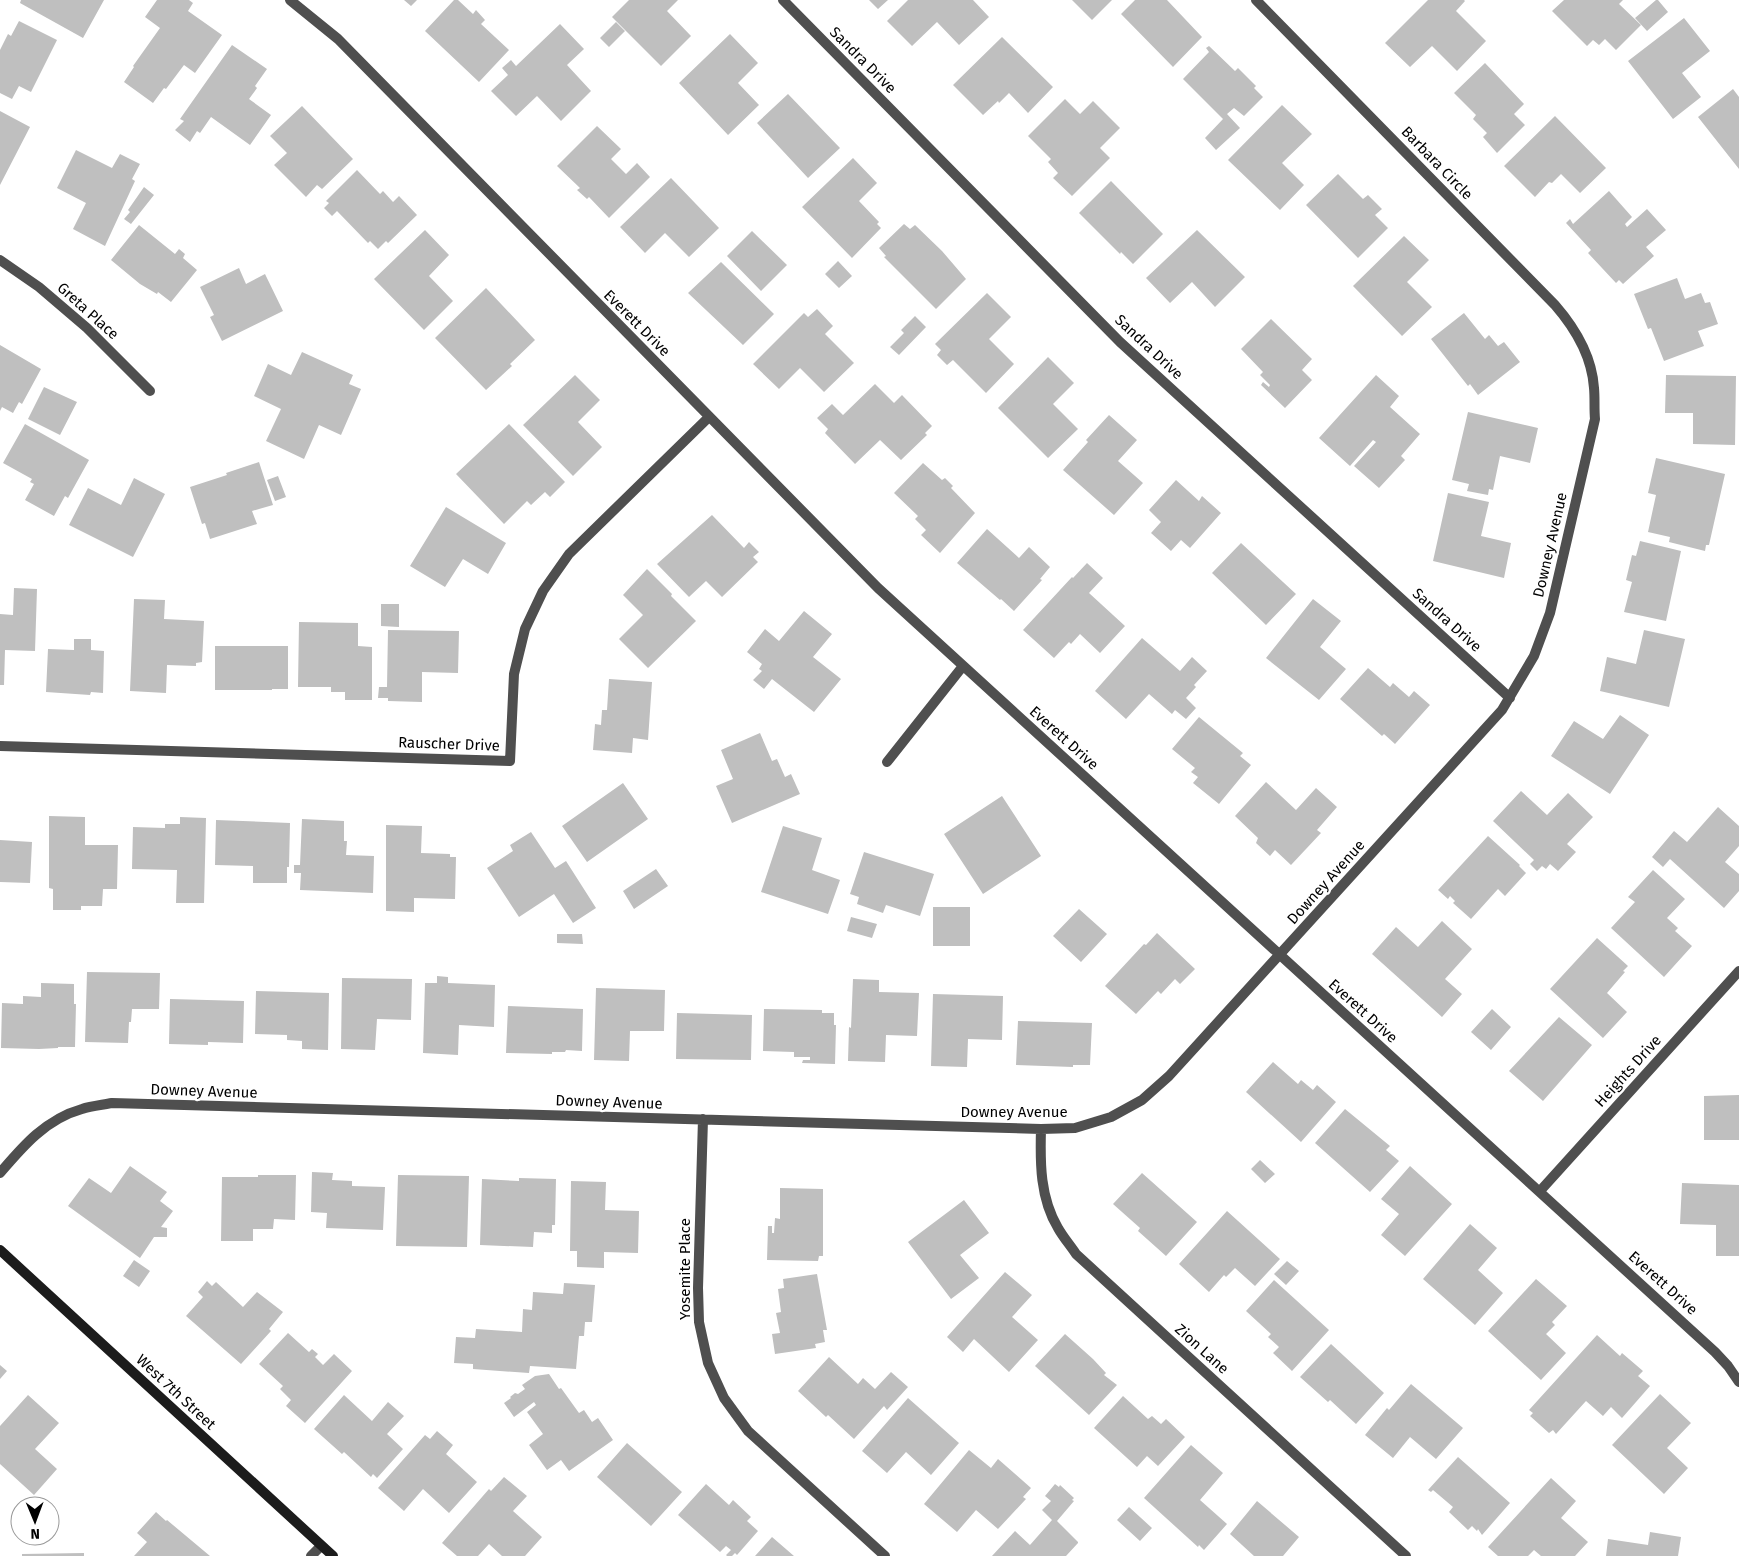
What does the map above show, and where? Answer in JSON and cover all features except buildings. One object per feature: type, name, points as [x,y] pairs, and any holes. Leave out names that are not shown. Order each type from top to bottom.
[{"type":"main road","name":"West 7th Street","points":[[0,1250],[333,1556]]},
{"type":"street","name":"Everett Drive","points":[[290,0],[338,39],[878,588],[1715,1352],[1739,1382]]},
{"type":"street","name":"Sandra Drive","points":[[783,0],[1120,342],[1510,698]]},
{"type":"street","name":"Barbara Circle","points":[[1256,0],[1555,305],[1570,323],[1587,355]]},
{"type":"street","name":"Greta Place","points":[[0,260],[39,287],[87,328],[150,392]]},
{"type":"street","name":"Downey Avenue","points":[[0,1173],[24,1144],[51,1122],[81,1109],[112,1103],[1041,1129],[1075,1128],[1111,1117],[1142,1100],[1169,1076],[1495,717],[1510,698],[1534,656],[1550,613],[1592,429],[1594,419],[1594,386],[1587,355]]},
{"type":"street","name":"Rauscher Drive","points":[[0,746],[510,761],[514,674],[525,629],[543,591],[569,554],[709,417]]},
{"type":"street","points":[[887,762],[963,666]]},
{"type":"street","name":"Heights Drive","points":[[1540,1192],[1739,972]]},
{"type":"street","name":"Yosemite Place","points":[[703,1119],[698,1288],[699,1322],[708,1363],[724,1398],[748,1432],[885,1556]]},
{"type":"street","name":"Zion Lane","points":[[1041,1129],[1040,1165],[1044,1196],[1057,1227],[1076,1254],[1406,1556]]},
{"type":"street","points":[[311,1556],[321,1546]]}]
